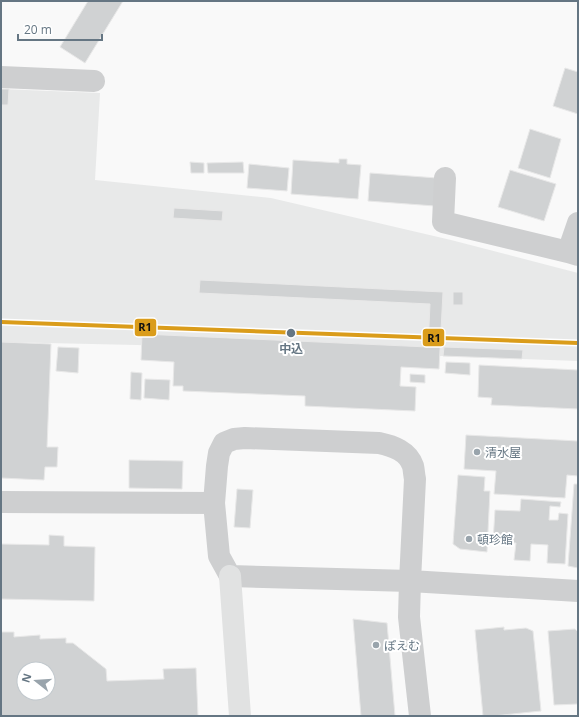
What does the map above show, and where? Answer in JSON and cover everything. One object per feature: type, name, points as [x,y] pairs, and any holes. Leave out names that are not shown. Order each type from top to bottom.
[{"type":"main road","points":[[230,576],[240,716]]},
{"type":"street","points":[[1,77],[94,81]]},
{"type":"street","points":[[445,178],[442,222],[573,254],[578,223]]},
{"type":"street","points":[[420,716],[409,617],[410,581],[415,479],[413,465],[407,456],[400,450],[379,443],[245,438],[234,439],[224,443],[219,453],[214,503],[219,556],[230,576],[410,581],[578,592]]},
{"type":"street","points":[[1,502],[214,503]]},
{"type":"shaded area","points":[[1,89],[100,93],[95,180],[271,198],[451,240],[578,273],[578,361],[137,345],[1,342]]},
{"type":"building","points":[[88,1],[123,1],[85,63],[60,47]]},
{"type":"building","points":[[565,68],[578,72],[578,114],[553,106]]},
{"type":"building","points":[[1,89],[9,89],[8,105],[1,105]]},
{"type":"building","points":[[530,129],[561,139],[550,178],[518,168]]},
{"type":"building","points":[[339,159],[347,159],[347,164],[361,165],[358,199],[291,194],[293,160],[339,163]]},
{"type":"building","points":[[190,162],[204,163],[204,173],[191,173]]},
{"type":"building","points":[[243,162],[244,173],[208,173],[207,163]]},
{"type":"building","points":[[249,164],[289,168],[287,191],[247,188]]},
{"type":"building","points":[[510,170],[556,184],[544,221],[498,207]]},
{"type":"building","points":[[370,173],[437,178],[435,206],[368,201]]},
{"type":"building","points":[[174,208],[223,211],[222,221],[173,218]]},
{"type":"building","points":[[200,280],[443,292],[439,369],[401,367],[400,386],[416,387],[415,411],[305,406],[305,396],[183,391],[183,386],[173,386],[174,362],[141,360],[142,334],[428,347],[430,304],[199,293]]},
{"type":"building","points":[[453,292],[463,292],[463,305],[453,305]]},
{"type":"building","points":[[1,342],[51,344],[47,447],[58,447],[57,467],[45,467],[44,480],[1,478]]},
{"type":"building","points":[[58,347],[79,348],[78,373],[56,371]]},
{"type":"building","points":[[444,347],[523,350],[522,359],[443,356]]},
{"type":"building","points":[[446,362],[470,363],[470,375],[445,373]]},
{"type":"building","points":[[479,365],[578,370],[578,409],[491,405],[492,398],[478,397]]},
{"type":"building","points":[[131,372],[142,373],[141,400],[130,399]]},
{"type":"building","points":[[410,374],[425,375],[425,383],[410,382]]},
{"type":"building","points":[[145,379],[170,380],[169,400],[144,398]]},
{"type":"building","points":[[466,435],[578,441],[578,476],[567,475],[565,498],[494,494],[496,471],[464,469]]},
{"type":"building","points":[[129,460],[183,461],[182,489],[129,488]]},
{"type":"building","points":[[458,475],[485,477],[484,491],[490,491],[487,552],[460,549],[453,544]]},
{"type":"building","points":[[574,484],[578,484],[578,568],[568,566]]},
{"type":"building","points":[[237,489],[253,490],[250,528],[234,527]]},
{"type":"building","points":[[521,499],[561,502],[560,507],[550,506],[549,520],[558,520],[559,513],[568,514],[565,564],[547,563],[548,545],[531,544],[530,561],[514,560],[516,543],[493,542],[495,510],[520,511]]},
{"type":"building","points":[[49,535],[64,536],[64,546],[95,547],[94,601],[1,599],[1,544],[49,545]]},
{"type":"building","points":[[353,619],[387,623],[395,716],[361,716]]},
{"type":"building","points":[[504,627],[504,630],[526,628],[533,631],[541,711],[483,716],[475,630]]},
{"type":"building","points":[[575,629],[578,632],[578,704],[554,705],[548,631]]},
{"type":"building","points":[[1,632],[14,632],[14,637],[40,635],[40,639],[66,638],[66,643],[73,643],[106,669],[107,681],[164,679],[163,669],[196,668],[198,716],[1,716]]},
{"type":"transit line","name":"R1","points":[[1,322],[578,343]]},
{"type":"place","name":"中込","points":[[291,333]]},
{"type":"place","name":"清水屋","points":[[477,452]]},
{"type":"place","name":"頓珍館","points":[[469,539]]},
{"type":"place","name":"ぽえむ","points":[[376,645]]}]
